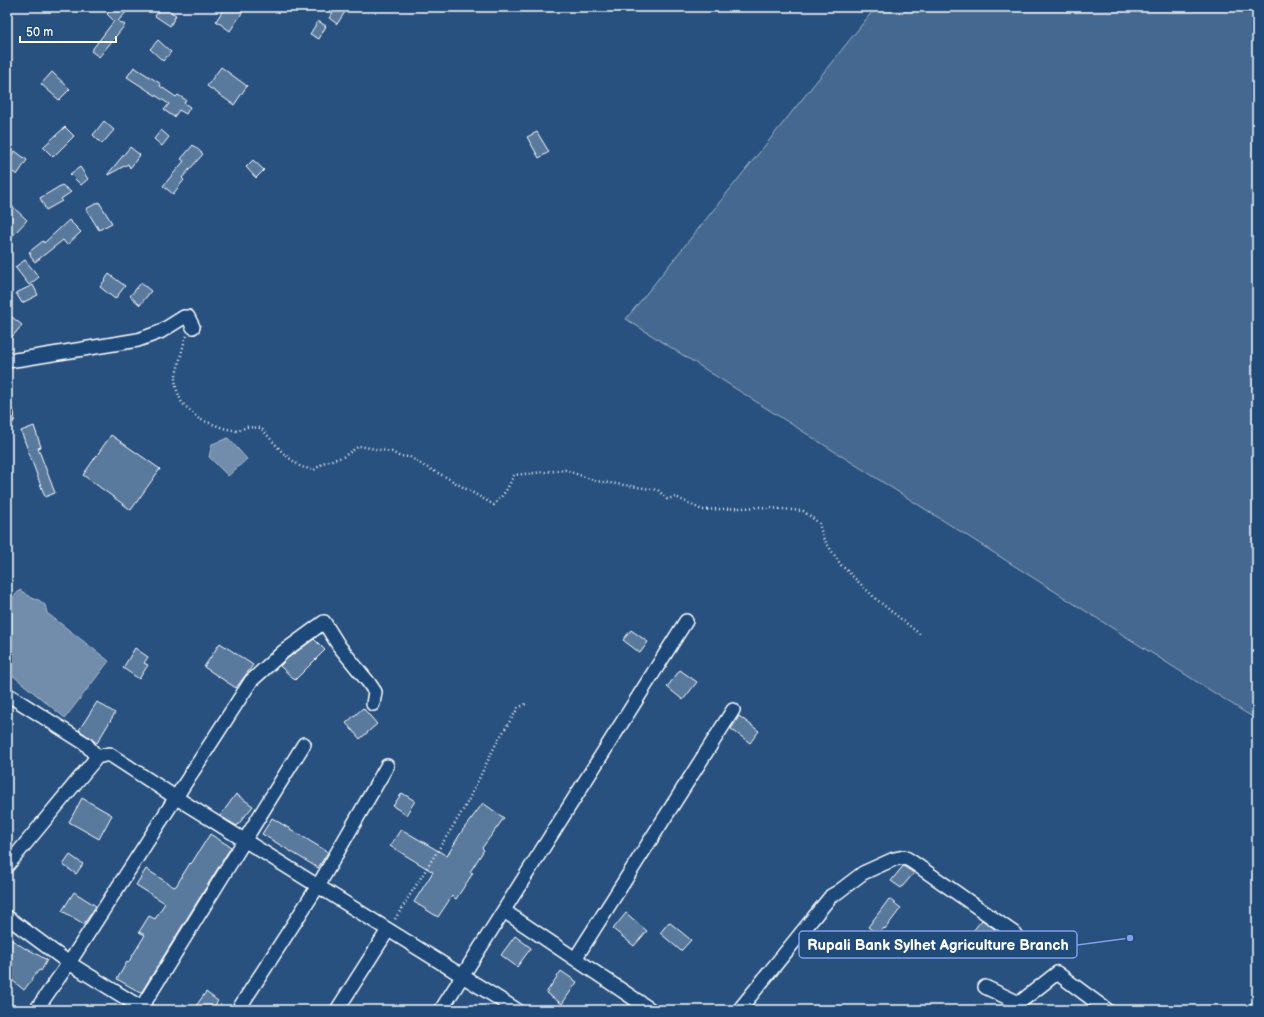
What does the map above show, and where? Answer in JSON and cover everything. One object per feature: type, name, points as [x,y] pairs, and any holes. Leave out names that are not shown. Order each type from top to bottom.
[{"type":"street","points":[[7,361],[138,340],[160,332],[184,317],[188,317],[193,327]]},
{"type":"street","points":[[441,1010],[686,621]]},
{"type":"street","points":[[36,1010],[69,963],[251,681],[283,652],[324,622],[339,646],[375,692],[373,704]]},
{"type":"street","points":[[7,694],[86,744],[97,757]]},
{"type":"street","points":[[575,959],[733,710]]},
{"type":"street","points":[[7,917],[69,963],[142,1009],[304,744]]},
{"type":"street","points":[[7,866],[97,757],[109,754],[245,841],[517,1010]]},
{"type":"street","points":[[238,1010],[318,886],[387,766]]},
{"type":"street","points":[[739,1010],[831,896],[863,873],[894,859],[904,857],[911,861],[1014,933],[1024,949]]},
{"type":"street","points":[[504,911],[650,1010]]},
{"type":"street","points":[[337,1010],[388,930]]},
{"type":"street","points":[[985,987],[1019,1003],[1057,973],[1107,1010]]},
{"type":"path","points":[[193,327],[185,339],[175,379],[176,388],[182,403],[199,419],[223,428],[237,432],[247,427],[260,428],[284,454],[301,467],[314,470],[325,462],[343,457],[359,446],[392,452],[399,456],[410,457],[494,505],[506,491],[514,475],[565,470],[596,481],[658,490],[668,499],[676,497],[702,510],[761,507],[803,511],[819,524],[823,538],[840,566],[876,599],[921,635]]},
{"type":"path","points":[[388,930],[465,807],[497,742],[518,708],[528,703]]},
{"type":"shaded area","points":[[876,7],[1257,7],[1257,720],[626,319]]},
{"type":"shaded area","points":[[228,438],[247,459],[228,476],[209,457],[212,444]]},
{"type":"shaded area","points":[[20,590],[33,599],[39,600],[45,605],[47,613],[109,661],[65,718],[7,671],[7,604]]},
{"type":"building","points":[[114,7],[131,7],[118,21],[125,25],[99,57],[91,51],[114,21],[107,14]]},
{"type":"building","points":[[161,7],[176,15],[170,26],[155,16]]},
{"type":"building","points":[[225,7],[246,7],[230,31],[216,21]]},
{"type":"building","points":[[337,7],[345,12],[337,24],[329,18]]},
{"type":"building","points":[[318,21],[326,26],[319,39],[310,34]]},
{"type":"building","points":[[158,40],[171,52],[163,61],[150,49]]},
{"type":"building","points":[[134,67],[161,84],[160,86],[176,97],[178,95],[186,100],[184,103],[190,107],[186,114],[179,110],[174,117],[164,110],[169,104],[127,77]]},
{"type":"building","points":[[221,67],[247,86],[234,105],[207,86]]},
{"type":"building","points":[[52,72],[70,89],[59,100],[41,84]]},
{"type":"building","points":[[104,121],[114,130],[102,144],[93,135]]},
{"type":"building","points":[[65,127],[74,136],[53,157],[43,147]]},
{"type":"building","points":[[161,130],[169,137],[162,146],[154,139]]},
{"type":"building","points":[[537,132],[549,152],[539,158],[527,137]]},
{"type":"building","points":[[193,145],[203,154],[182,178],[184,180],[173,194],[163,186],[184,161],[181,159]]},
{"type":"building","points":[[130,147],[140,155],[130,168],[128,164],[108,175],[108,174]]},
{"type":"building","points":[[15,151],[27,160],[17,175],[7,168],[7,162]]},
{"type":"building","points":[[253,160],[264,170],[256,178],[246,167]]},
{"type":"building","points":[[80,167],[88,179],[81,185],[70,174]]},
{"type":"building","points":[[62,185],[71,192],[61,199],[62,201],[46,210],[40,198]]},
{"type":"building","points":[[99,202],[112,223],[99,230],[86,209]]},
{"type":"building","points":[[12,206],[27,220],[7,242],[7,211]]},
{"type":"building","points":[[69,220],[81,232],[67,245],[63,240],[35,262],[30,256],[31,255],[29,252],[43,241],[44,243]]},
{"type":"building","points":[[25,260],[39,277],[29,285],[15,267]]},
{"type":"building","points":[[109,274],[125,286],[115,299],[100,287]]},
{"type":"building","points":[[141,283],[151,291],[140,305],[130,296]]},
{"type":"building","points":[[33,285],[38,295],[22,303],[16,293]]},
{"type":"building","points":[[7,313],[22,325],[7,343]]},
{"type":"building","points":[[34,426],[41,447],[38,448],[55,493],[45,497],[21,431]]},
{"type":"building","points":[[111,435],[160,469],[131,510],[83,475]]},
{"type":"building","points":[[631,630],[648,642],[640,653],[623,640]]},
{"type":"building","points":[[314,639],[325,650],[295,680],[280,666],[288,658]]},
{"type":"building","points":[[220,643],[253,665],[236,688],[204,667]]},
{"type":"building","points":[[135,648],[148,657],[144,663],[148,665],[139,679],[123,668]]},
{"type":"building","points":[[680,670],[697,682],[683,700],[667,687]]},
{"type":"building","points":[[97,702],[115,713],[97,743],[79,730]]},
{"type":"building","points":[[363,708],[377,724],[360,739],[346,723]]},
{"type":"building","points":[[739,716],[759,731],[750,743],[731,729]]},
{"type":"building","points":[[402,793],[415,801],[406,815],[393,806]]},
{"type":"building","points":[[236,794],[253,806],[237,826],[220,816]]},
{"type":"building","points":[[82,798],[112,815],[99,839],[69,822]]},
{"type":"building","points":[[483,803],[504,818],[482,848],[484,850],[470,872],[473,873],[456,899],[452,896],[438,917],[414,902],[433,872],[390,846],[401,829],[447,856],[462,831]]},
{"type":"building","points":[[272,818],[328,852],[318,868],[262,834]]},
{"type":"building","points":[[210,834],[231,847],[141,993],[117,979],[145,935],[139,932],[149,916],[155,919],[165,903],[136,885],[146,869],[174,887],[176,886]]},
{"type":"building","points":[[70,855],[83,864],[76,874],[63,865]]},
{"type":"building","points":[[903,866],[914,873],[901,888],[891,881]]},
{"type":"building","points":[[74,892],[96,906],[84,924],[62,911]]},
{"type":"building","points":[[889,899],[901,908],[885,929],[884,928],[878,935],[868,927]]},
{"type":"building","points":[[626,913],[647,931],[634,946],[613,929]]},
{"type":"building","points":[[982,920],[996,930],[991,936],[987,932],[981,940],[972,932]]},
{"type":"building","points":[[669,922],[691,940],[681,951],[660,933]]},
{"type":"building","points":[[515,936],[531,948],[517,967],[501,955]]},
{"type":"building","points":[[7,937],[47,960],[41,971],[39,970],[24,990],[7,976]]},
{"type":"building","points":[[561,971],[577,982],[562,1004],[546,993]]},
{"type":"building","points":[[206,992],[218,1001],[212,1010],[193,1010]]},
{"type":"place","name":"Rupali Bank Sylhet Agriculture Branch","points":[[1130,938]]}]
